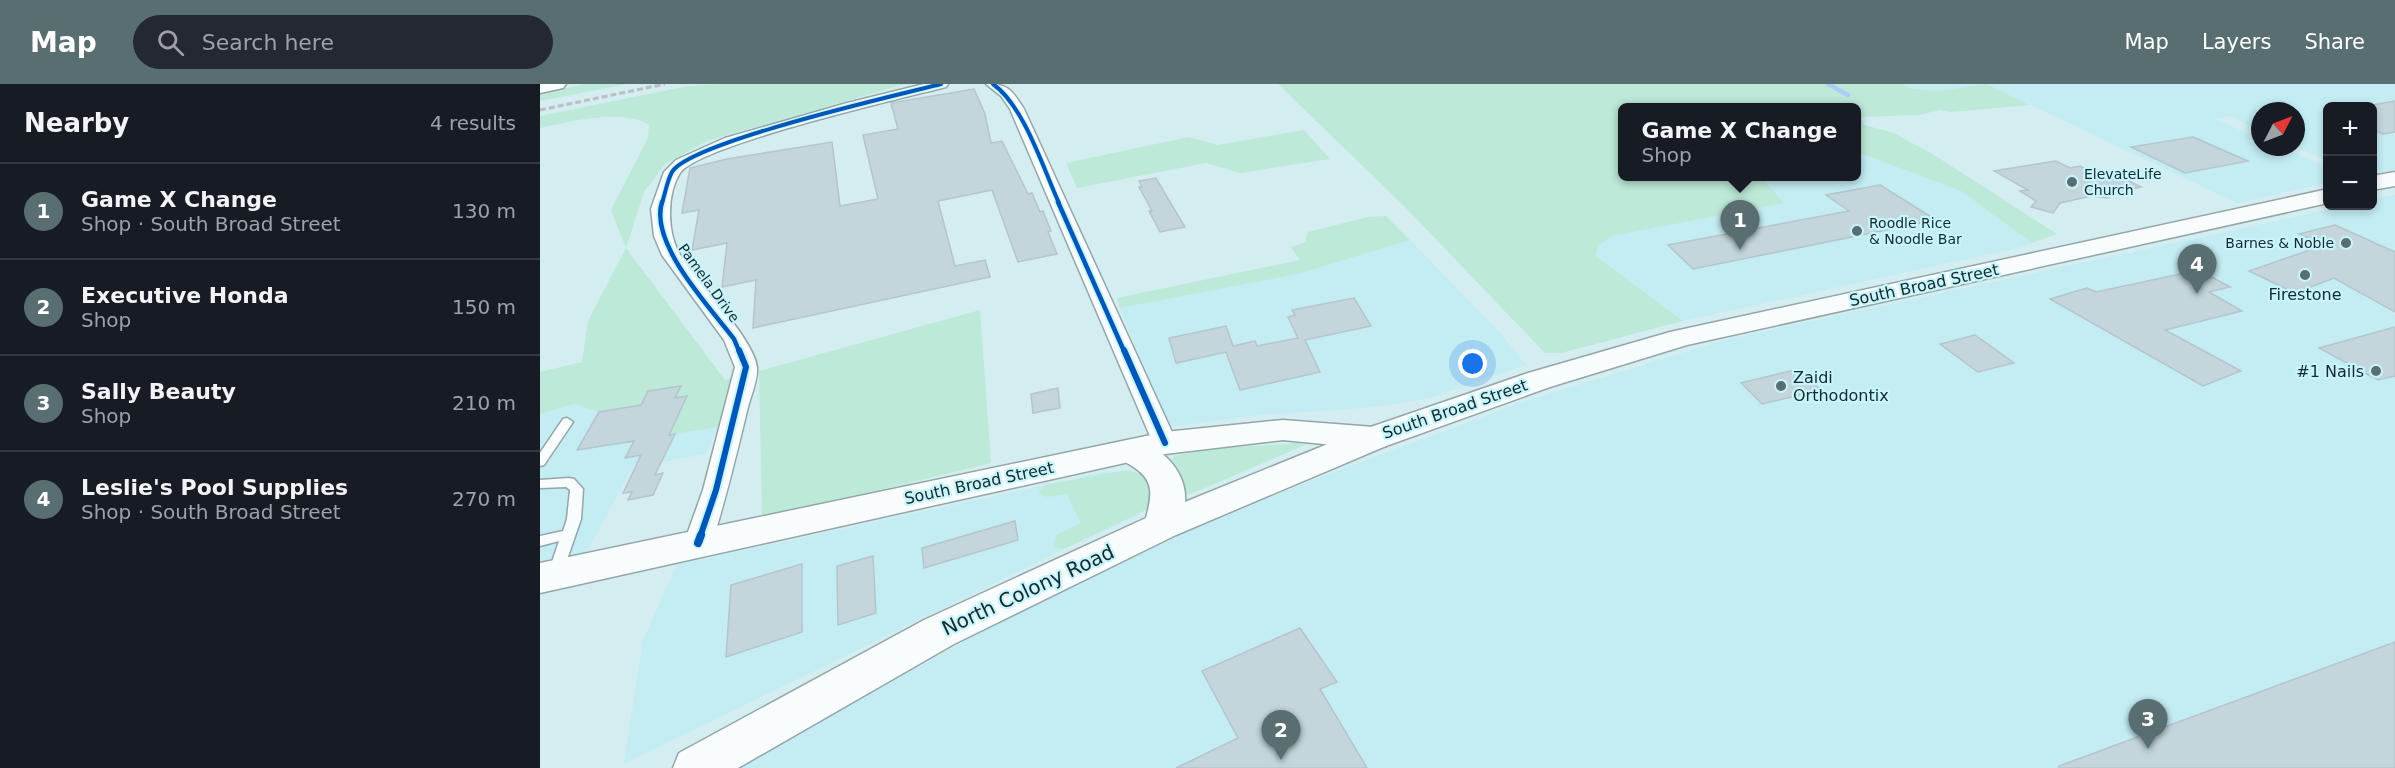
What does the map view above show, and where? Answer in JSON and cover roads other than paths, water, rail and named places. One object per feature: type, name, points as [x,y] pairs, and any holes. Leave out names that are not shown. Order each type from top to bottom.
[{"type":"main road","points":[[540,87],[556,84]]},
{"type":"main road","points":[[2377,182],[2395,179]]},
{"type":"main road","name":"South Broad Street","points":[[547,576],[1165,443],[1283,430],[1374,438],[1539,380],[1680,338],[2323,197]]},
{"type":"main road","name":"North Colony Road","points":[[696,768],[939,632],[1163,526],[1374,438]]},
{"type":"main road","points":[[1130,451],[1156,465],[1164,473],[1168,482],[1170,500],[1163,526]]},
{"type":"street","name":"Pamela Drive","points":[[698,543],[716,490],[746,367],[734,339],[671,255],[663,236],[660,209],[672,172],[682,163],[731,141],[852,106],[941,84]]},
{"type":"street","points":[[993,84],[1006,93],[1017,109],[1165,443]]},
{"type":"lane","points":[[540,462],[567,422]]},
{"type":"lane","points":[[540,483],[568,482],[577,489],[574,519],[569,534],[547,576]]},
{"type":"lane","points":[[540,541],[569,534]]},
{"type":"waterway","points":[[1828,84],[1848,95]]},
{"type":"railway","points":[[540,110],[665,84]]},
{"type":"place","name":"ElevateLife Church","points":[[2072,182]]},
{"type":"place","name":"Roodle Rice & Noodle Bar","points":[[1857,231]]},
{"type":"place","name":"Barnes & Noble","points":[[2346,243]]},
{"type":"place","name":"Game X Change","points":[[1740,250]]},
{"type":"place","name":"Firestone","points":[[2305,275]]},
{"type":"place","name":"Leslie's Pool Supplies","points":[[2197,294]]},
{"type":"place","name":"#1 Nails","points":[[2376,371]]},
{"type":"place","name":"Zaidi Orthodontix","points":[[1781,386]]},
{"type":"place","name":"Sally Beauty","points":[[2148,749]]},
{"type":"place","name":"Executive Honda","points":[[1281,760]]}]
